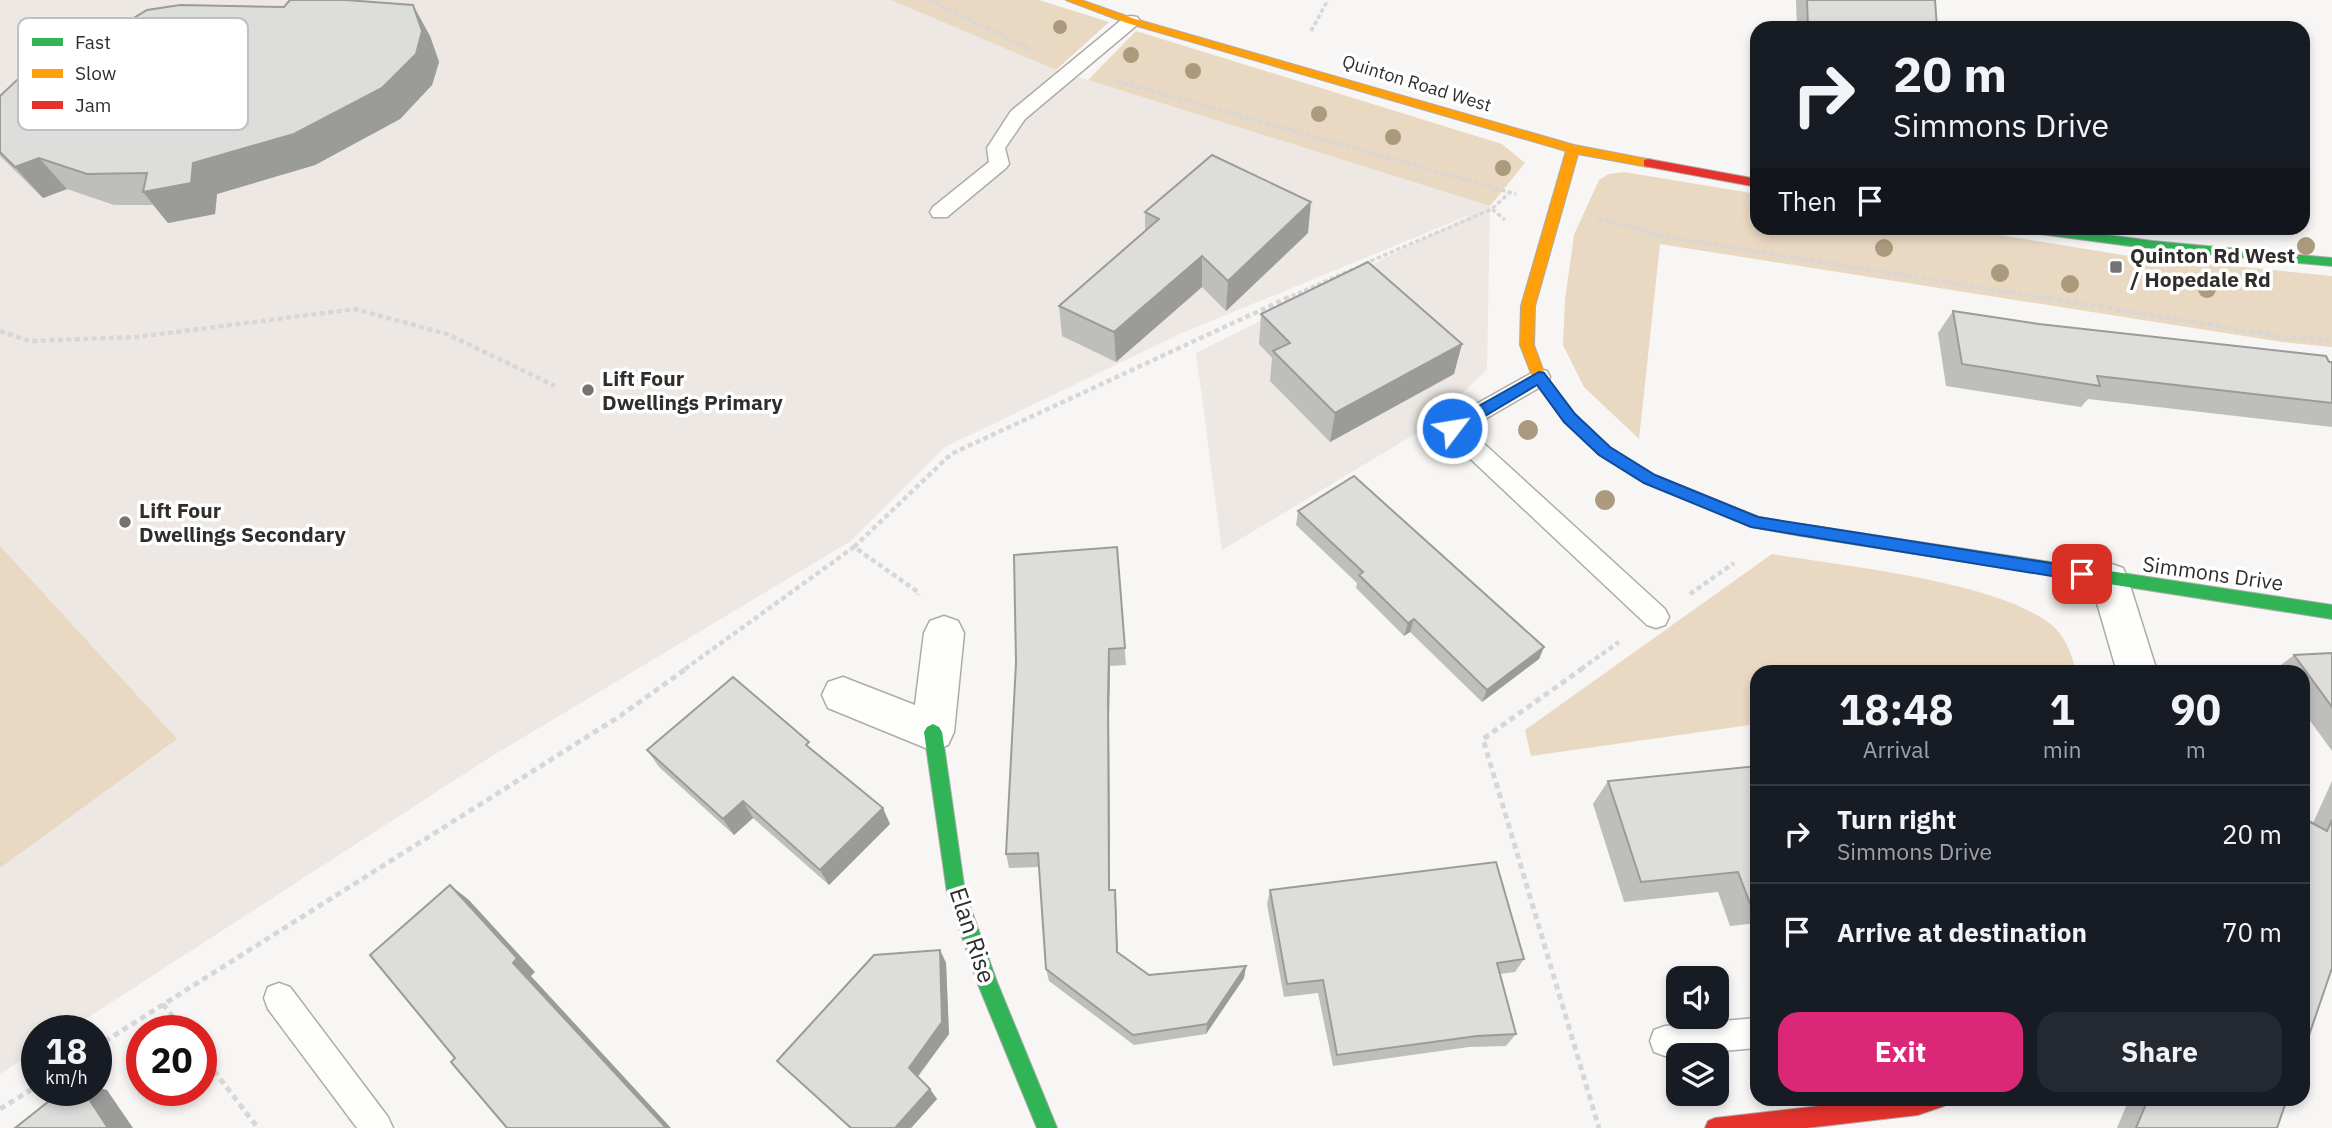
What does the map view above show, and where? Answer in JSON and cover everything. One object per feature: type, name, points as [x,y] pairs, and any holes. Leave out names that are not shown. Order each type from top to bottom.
[{"type":"street","name":"Quinton Road West","points":[[1071,0],[1131,21],[1573,149],[1750,182]]},
{"type":"street","name":"Simmons Drive","points":[[1573,149],[1528,306],[1528,345],[1539,377],[1570,418],[1604,451],[1650,479],[1756,523],[2332,612]]},
{"type":"street","points":[[2078,235],[2332,262]]},
{"type":"street","points":[[2109,579],[2135,665]]},
{"type":"street","name":"Elan Rise","points":[[932,619],[933,732],[956,892],[987,982],[1047,1128]]},
{"type":"street","points":[[843,695],[933,732]]},
{"type":"street","points":[[1714,1128],[1875,1106]]},
{"type":"lane","points":[[940,212],[999,164],[996,148],[1018,116],[1131,21]]},
{"type":"lane","points":[[1539,377],[1452,428],[1656,617]]},
{"type":"lane","points":[[279,998],[377,1128]]},
{"type":"lane","points":[[1665,1041],[1750,1034]]},
{"type":"path","points":[[929,0],[1074,69],[1667,237],[2286,337],[2332,340]]},
{"type":"path","points":[[112,1036],[620,716],[854,547],[951,454],[1180,346],[1492,209],[1510,193]]},
{"type":"path","points":[[1492,209],[1505,220]]},
{"type":"path","points":[[1361,266],[1369,274]]},
{"type":"path","points":[[0,331],[29,341],[137,337],[355,309],[447,334],[555,386]]},
{"type":"path","points":[[1599,1128],[1483,739],[1737,561],[1756,523]]},
{"type":"path","points":[[854,547],[918,592],[932,619]]},
{"type":"path","points":[[163,1003],[172,1015]]},
{"type":"path","points":[[217,1075],[258,1128]]},
{"type":"path","points":[[0,1110],[21,1096]]},
{"type":"shaded area","name":"Lift Four Dwellings Primary","points":[[0,0],[891,0],[1056,70],[1490,206],[1487,370],[1425,428],[1222,550],[1196,353],[1477,212],[1182,333],[945,447],[851,541],[492,756],[92,1015],[21,1015],[21,1060],[0,1074]]},
{"type":"shaded area","points":[[891,0],[1039,0],[1109,22],[1056,70]]},
{"type":"shaded area","points":[[1136,31],[1502,144],[1525,163],[1490,206],[1088,80]]},
{"type":"shaded area","points":[[1624,172],[1750,193],[1750,235],[1999,235],[2123,255],[2332,276],[2332,347],[2282,342],[1660,244],[1639,439],[1584,387],[1563,345],[1565,300],[1574,235],[1599,180],[1609,174]]},
{"type":"shaded area","points":[[0,546],[177,739],[0,868]]},
{"type":"shaded area","points":[[1772,554],[1922,578],[2001,599],[2033,613],[2056,629],[2069,649],[2074,665],[1750,665],[1750,725],[1531,756],[1525,730]]},
{"type":"building","points":[[290,0],[346,0],[413,5],[422,31],[416,54],[382,88],[294,134],[193,163],[191,183],[143,192],[147,173],[87,174],[39,158],[15,167],[0,152],[0,96],[18,79],[18,130],[248,130],[248,18],[134,18],[147,10],[180,5],[284,7]]},
{"type":"building","points":[[1807,0],[1935,0],[1936,21],[1808,21]]},
{"type":"building","points":[[1212,155],[1311,202],[1228,281],[1202,256],[1114,332],[1059,306],[1159,219],[1145,212]]},
{"type":"building","points":[[1368,262],[1462,344],[1335,413],[1273,351],[1290,343],[1261,314]]},
{"type":"building","points":[[1953,311],[2039,324],[2326,356],[2329,362],[2332,362],[2332,403],[2097,376],[2100,386],[1962,364]]},
{"type":"building","points":[[1354,476],[1544,647],[1487,690],[1414,619],[1408,623],[1359,575],[1363,572],[1298,511]]},
{"type":"building","points":[[1117,547],[1125,648],[1109,649],[1108,699],[1109,890],[1115,890],[1117,952],[1149,975],[1246,966],[1207,1024],[1133,1035],[1046,969],[1038,853],[1006,854],[1016,663],[1014,555]]},
{"type":"building","points":[[2332,653],[2332,707],[2310,677],[2310,665],[2301,665],[2294,655]]},
{"type":"building","points":[[733,677],[809,742],[806,745],[883,808],[820,870],[743,801],[723,819],[647,750]]},
{"type":"building","points":[[1750,767],[1750,903],[1738,872],[1641,882],[1608,781]]},
{"type":"building","points":[[2332,820],[2332,968],[2310,1032],[2310,822],[2327,831]]},
{"type":"building","points":[[1496,862],[1524,959],[1497,963],[1516,1034],[1477,1036],[1337,1055],[1323,980],[1287,984],[1270,890]]},
{"type":"building","points":[[450,885],[517,958],[513,963],[666,1128],[507,1128],[451,1062],[455,1058],[370,955]]},
{"type":"building","points":[[940,950],[942,1022],[909,1068],[930,1089],[895,1128],[851,1128],[777,1061],[874,955]]},
{"type":"building","points":[[43,1106],[94,1106],[108,1128],[15,1128]]},
{"type":"building","points":[[2145,1106],[2285,1106],[2277,1128],[2136,1128]]},
{"type":"traffic: fast","points":[[2078,235],[2332,262]]},
{"type":"traffic: fast","points":[[1801,530],[2332,612]]},
{"type":"traffic: fast","points":[[933,732],[956,892],[987,982],[1047,1128]]},
{"type":"traffic: slow","points":[[1071,0],[1131,21],[1573,149],[1648,163]]},
{"type":"traffic: slow","points":[[1573,149],[1528,306],[1527,345],[1539,377],[1570,418],[1604,451],[1650,479],[1757,523],[1801,530]]},
{"type":"traffic: jam","points":[[1648,163],[1750,182]]},
{"type":"traffic: jam","points":[[1715,1128],[1909,1106]]},
{"type":"place","name":"Quinton Rd West / Hopedale Rd","points":[[2116,267]]},
{"type":"place","name":"Lift Four Dwellings Primary","points":[[588,390]]},
{"type":"place","name":"Lift Four Dwellings Secondary","points":[[125,522]]},
{"type":"route","points":[[1452,428],[1539,377],[1570,418],[1604,451],[1650,479],[1756,523],[2082,574]]}]
